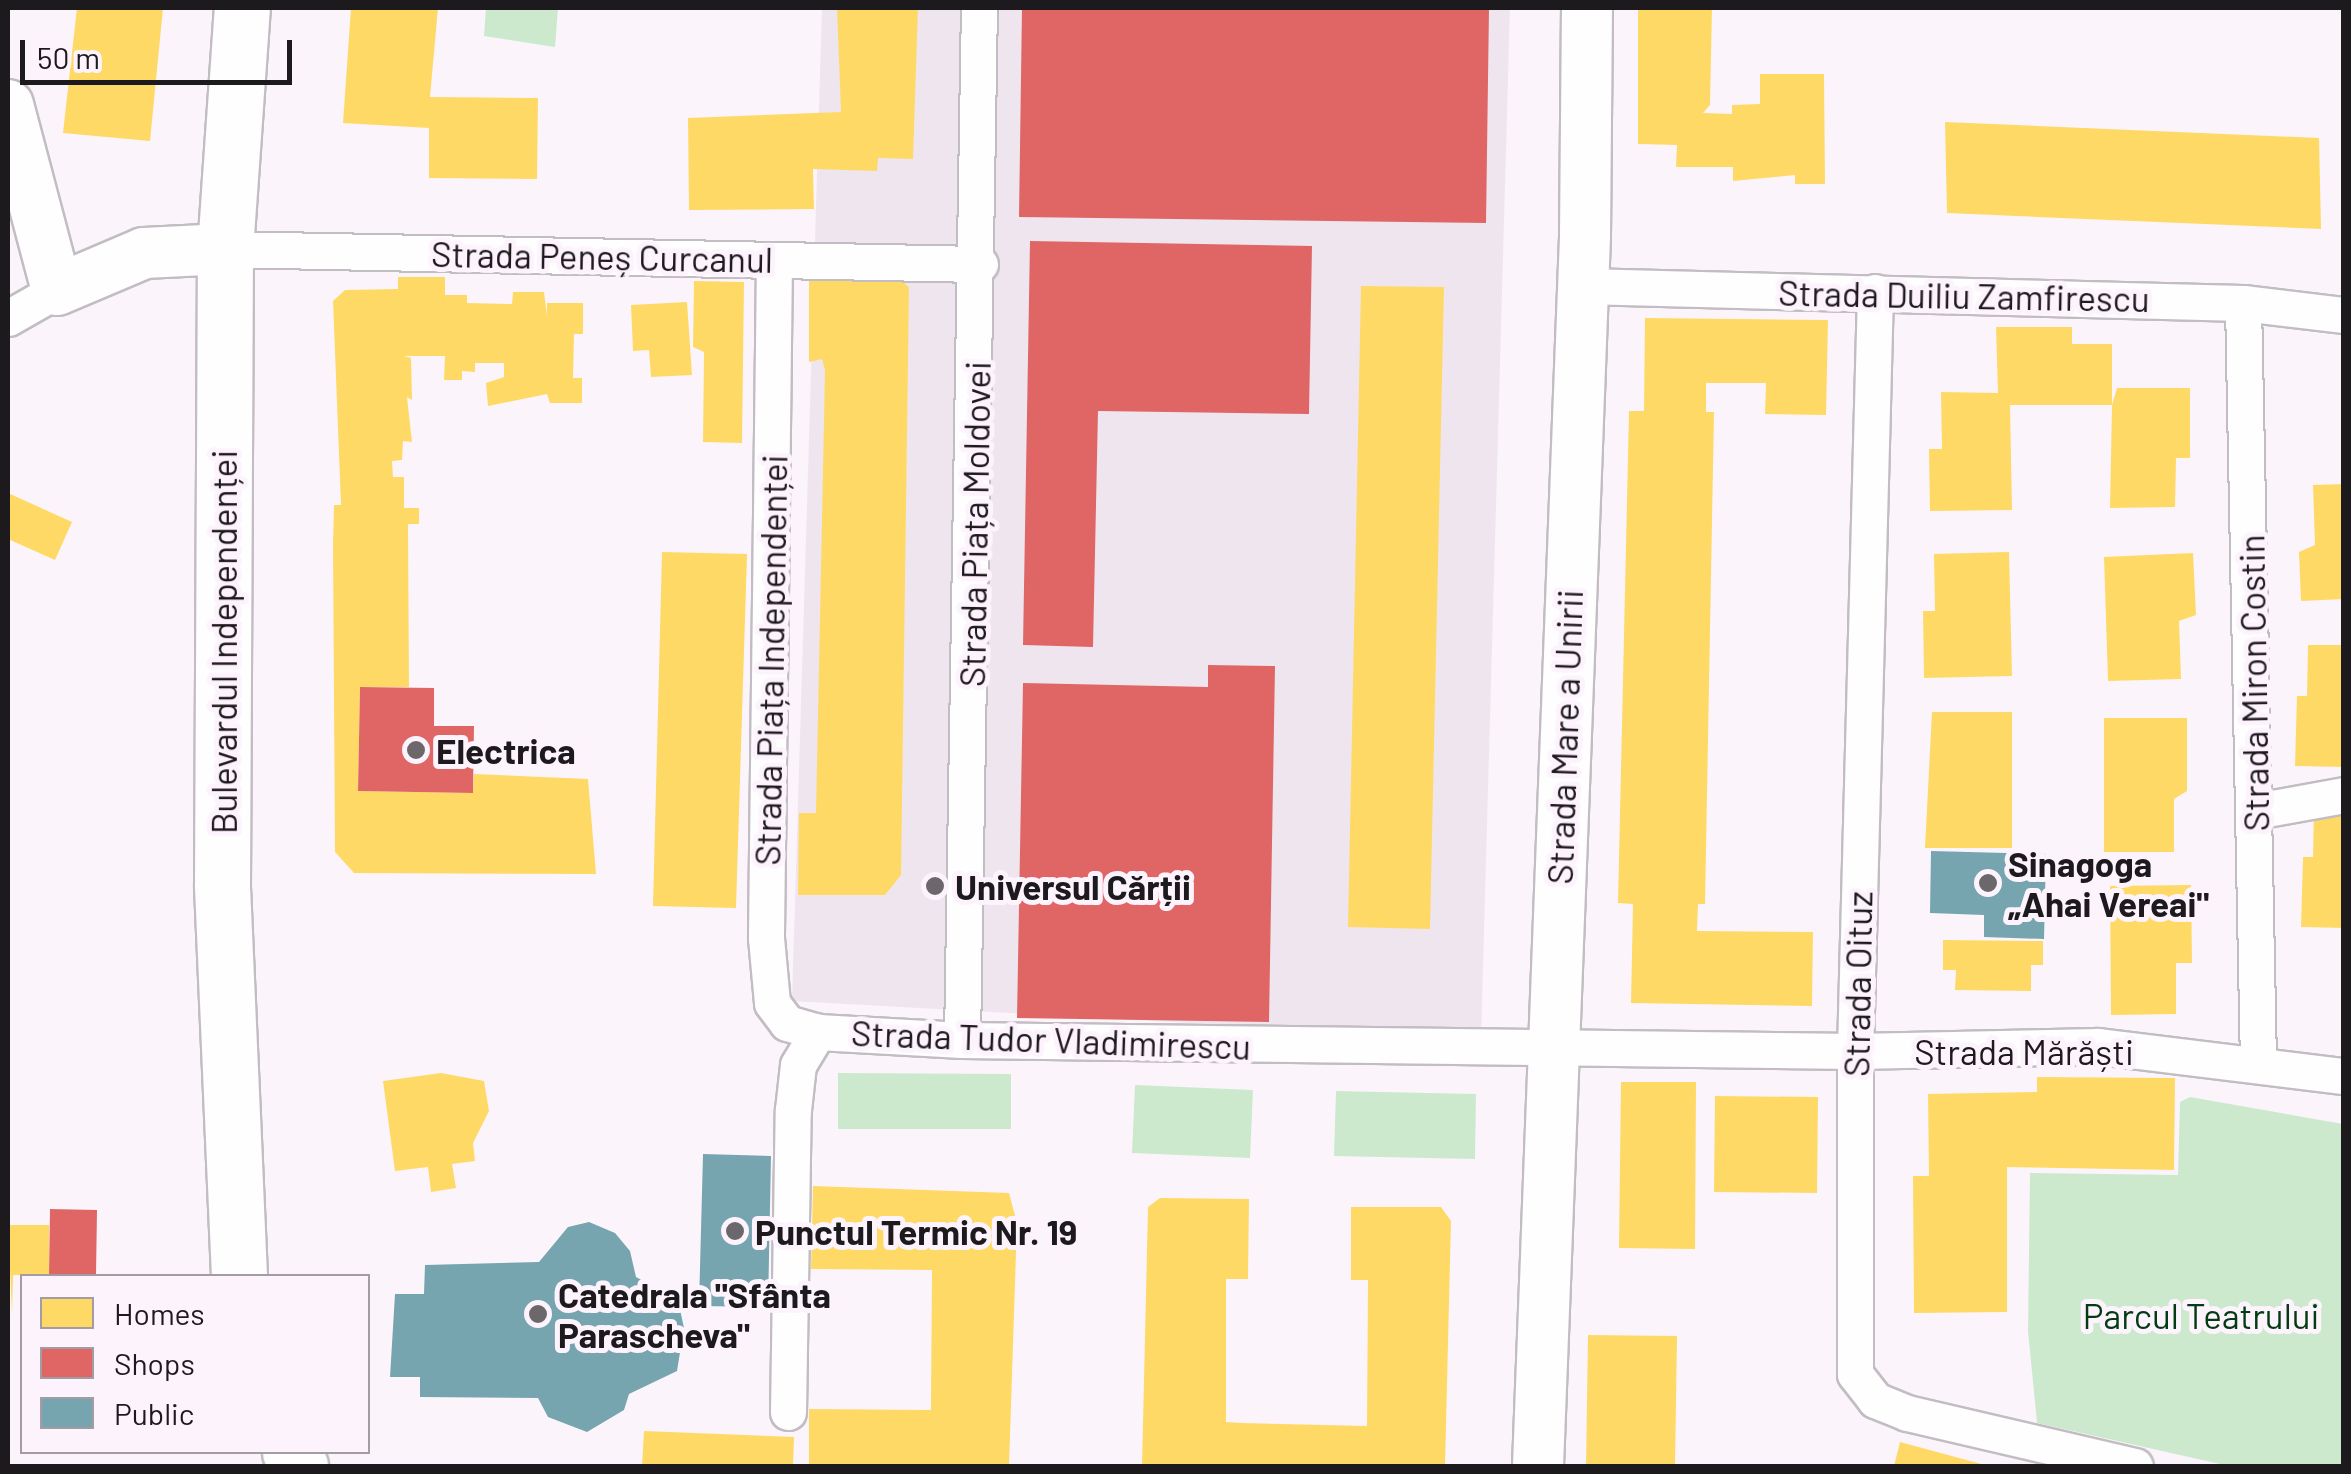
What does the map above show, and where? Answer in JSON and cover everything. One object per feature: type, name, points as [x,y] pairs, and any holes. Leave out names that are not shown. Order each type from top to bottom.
[{"type":"main road","name":"Bulevardul Independenței","points":[[239,1274],[222,909],[225,249],[242,8]]},
{"type":"main road","name":"Strada Mare a Unirii","points":[[1538,1466],[1550,1047],[1583,286],[1586,8]]},
{"type":"main road","points":[[8,105],[57,290],[144,253],[225,249]]},
{"type":"street","name":"Strada Piața Moldovei","points":[[962,1040],[980,264],[980,8]]},
{"type":"street","name":"Strada Peneș Curcanul","points":[[225,249],[980,264]]},
{"type":"street","name":"Strada Piața Independenței","points":[[774,260],[766,938],[772,1003],[787,1022],[818,1032]]},
{"type":"street","name":"Strada Duiliu Zamfirescu","points":[[1583,286],[2243,302],[2344,315]]},
{"type":"street","points":[[8,318],[57,290]]},
{"type":"street","name":"Strada Oituz","points":[[1875,292],[1855,1051],[1855,1374],[1875,1400],[1907,1412],[2135,1466]]},
{"type":"street","name":"Strada Miron Costin","points":[[2243,302],[2258,1064]]},
{"type":"street","points":[[2256,811],[2344,795]]},
{"type":"street","name":"Strada Tudor Vladimirescu","points":[[788,1412],[793,1110],[798,1065],[818,1032],[962,1040],[1550,1047]]},
{"type":"street","name":"Strada Mărăști","points":[[1550,1047],[1855,1051],[2098,1046],[2344,1076]]},
{"type":"shaded area","points":[[822,8],[1510,8],[1481,1039],[792,1001]]},
{"type":"green space","points":[[486,8],[558,8],[555,47],[484,36]]},
{"type":"green space","points":[[838,1073],[1011,1074],[1011,1129],[838,1129]]},
{"type":"green space","points":[[1135,1085],[1253,1090],[1250,1158],[1132,1153]]},
{"type":"green space","points":[[1336,1091],[1476,1094],[1475,1159],[1334,1156]]},
{"type":"green space","name":"Parcul Teatrului","points":[[2190,1097],[2343,1124],[2343,1466],[2229,1466],[2037,1423],[2028,1331],[2030,1173],[2178,1175],[2180,1102]]},
{"type":"building: Homes","points":[[77,8],[163,8],[150,141],[63,133]]},
{"type":"building: Homes","points":[[351,8],[438,8],[430,97],[538,98],[537,179],[429,178],[429,128],[343,123]]},
{"type":"building: Homes","points":[[837,8],[918,8],[913,159],[878,158],[877,171],[813,169],[814,209],[689,210],[688,118],[841,112]]},
{"type":"building: Homes","points":[[1638,8],[1712,8],[1710,105],[1703,113],[1732,114],[1732,105],[1760,104],[1760,74],[1824,74],[1825,184],[1795,184],[1795,175],[1733,181],[1733,167],[1676,167],[1677,145],[1638,144]]},
{"type":"building: Homes","points":[[1945,122],[2319,138],[2321,229],[1947,213]]},
{"type":"building: Homes","points":[[398,277],[445,277],[445,295],[467,295],[467,303],[512,304],[513,292],[544,292],[547,316],[547,303],[583,303],[583,334],[574,334],[573,378],[582,378],[582,403],[550,403],[547,394],[488,406],[486,383],[504,377],[504,363],[475,363],[475,372],[462,371],[462,380],[444,380],[445,356],[404,356],[411,358],[412,400],[407,397],[412,442],[403,441],[402,460],[392,461],[393,477],[404,477],[404,508],[419,508],[419,524],[408,524],[409,687],[360,687],[358,791],[473,793],[474,774],[588,779],[596,874],[354,873],[335,852],[333,545],[334,505],[341,505],[333,301],[345,290],[398,289]]},
{"type":"building: Homes","points":[[809,278],[898,278],[909,287],[901,875],[885,895],[798,895],[799,813],[816,813],[825,370],[822,359],[809,362]]},
{"type":"building: Homes","points":[[694,281],[744,282],[742,443],[703,442],[704,352],[693,347]]},
{"type":"building: Homes","points":[[1361,286],[1444,287],[1430,929],[1348,927]]},
{"type":"building: Homes","points":[[687,302],[692,375],[651,377],[649,350],[633,351],[631,305]]},
{"type":"building: Homes","points":[[1645,318],[1828,320],[1826,415],[1765,414],[1766,383],[1706,383],[1706,412],[1714,412],[1705,904],[1698,904],[1697,931],[1813,932],[1812,1006],[1631,1003],[1633,904],[1618,903],[1629,411],[1644,411]]},
{"type":"building: Homes","points":[[1996,327],[2072,327],[2072,344],[2112,344],[2112,405],[2010,405],[2012,510],[1930,511],[1929,449],[1942,449],[1941,392],[1998,393]]},
{"type":"building: Homes","points":[[2117,388],[2190,388],[2190,458],[2176,458],[2175,507],[2110,508],[2112,405]]},
{"type":"building: Homes","points":[[2344,484],[2344,599],[2301,601],[2299,552],[2315,545],[2313,485]]},
{"type":"building: Homes","points":[[8,493],[72,522],[55,560],[8,539]]},
{"type":"building: Homes","points":[[662,552],[747,554],[736,908],[653,906]]},
{"type":"building: Homes","points":[[2009,552],[2012,676],[1924,678],[1923,611],[1935,611],[1934,554]]},
{"type":"building: Homes","points":[[2193,553],[2196,615],[2179,621],[2181,679],[2108,681],[2104,557]]},
{"type":"building: Homes","points":[[2308,645],[2344,645],[2344,767],[2295,766],[2297,696],[2307,696]]},
{"type":"building: Homes","points":[[1932,712],[2012,712],[2012,848],[1925,848]]},
{"type":"building: Homes","points":[[2104,718],[2187,718],[2187,791],[2174,799],[2174,852],[2104,852]]},
{"type":"building: Homes","points":[[2314,805],[2344,806],[2344,928],[2301,927],[2303,857],[2313,857]]},
{"type":"building: Homes","points":[[2191,885],[2192,963],[2176,963],[2176,1014],[2111,1015],[2110,886]]},
{"type":"building: Homes","points":[[1943,940],[2043,941],[2043,965],[2031,965],[2031,991],[1955,990],[1956,970],[1943,970]]},
{"type":"building: Homes","points":[[441,1073],[484,1081],[489,1111],[473,1143],[475,1161],[452,1164],[456,1188],[431,1192],[428,1167],[395,1171],[383,1081]]},
{"type":"building: Homes","points":[[2037,1077],[2175,1078],[2174,1170],[2007,1167],[2007,1312],[1914,1313],[1913,1176],[1929,1176],[1928,1094],[2037,1092]]},
{"type":"building: Homes","points":[[1621,1082],[1696,1082],[1695,1249],[1619,1248]]},
{"type":"building: Homes","points":[[1715,1096],[1818,1097],[1817,1193],[1714,1192]]},
{"type":"building: Homes","points":[[813,1186],[1009,1193],[1017,1223],[1009,1466],[809,1466],[809,1409],[931,1410],[932,1270],[811,1269]]},
{"type":"building: Homes","points":[[1160,1198],[1249,1199],[1248,1279],[1226,1279],[1226,1422],[1242,1423],[1367,1426],[1368,1280],[1351,1280],[1351,1207],[1441,1207],[1451,1221],[1445,1466],[1142,1466],[1148,1207]]},
{"type":"building: Homes","points":[[8,1225],[49,1225],[49,1274],[13,1275],[12,1314]]},
{"type":"building: Homes","points":[[1588,1335],[1677,1336],[1675,1466],[1586,1466]]},
{"type":"building: Homes","points":[[644,1431],[794,1437],[793,1466],[642,1466]]},
{"type":"building: Homes","points":[[1900,1442],[1985,1465],[1985,1466],[1894,1466]]},
{"type":"building: Shops","points":[[1022,8],[1489,8],[1486,223],[1019,217]]},
{"type":"building: Shops","points":[[1030,241],[1312,246],[1309,414],[1098,411],[1093,647],[1023,645]]},
{"type":"building: Shops","points":[[1208,665],[1275,666],[1269,1022],[1017,1018],[1023,683],[1208,687]]},
{"type":"building: Shops","name":"Electrica","points":[[360,687],[434,688],[434,726],[474,726],[473,793],[358,791]]},
{"type":"building: Shops","points":[[50,1209],[97,1210],[96,1274],[49,1274]]},
{"type":"building: Public","name":"Sinagoga „Ahai Vereai\"","points":[[1931,851],[2046,854],[2044,939],[1984,937],[1984,915],[1930,913]]},
{"type":"building: Public","name":"Punctul Termic Nr. 19","points":[[703,1154],[771,1156],[768,1307],[699,1306]]},
{"type":"building: Public","name":"Catedrala \"Sfânta Parascheva\"","points":[[589,1222],[615,1233],[630,1251],[636,1277],[678,1300],[684,1328],[677,1371],[629,1394],[624,1410],[587,1432],[548,1417],[538,1398],[420,1397],[420,1377],[390,1377],[395,1294],[424,1294],[425,1265],[539,1262],[568,1227]]},
{"type":"place","name":"Electrica","points":[[416,750]]},
{"type":"place","name":"Sinagoga „Ahai Vereai\"","points":[[1988,883]]},
{"type":"place","name":"Universul Cărții","points":[[935,886]]},
{"type":"place","name":"Punctul Termic Nr. 19","points":[[735,1231]]},
{"type":"place","name":"Catedrala \"Sfânta Parascheva\"","points":[[538,1314]]}]
